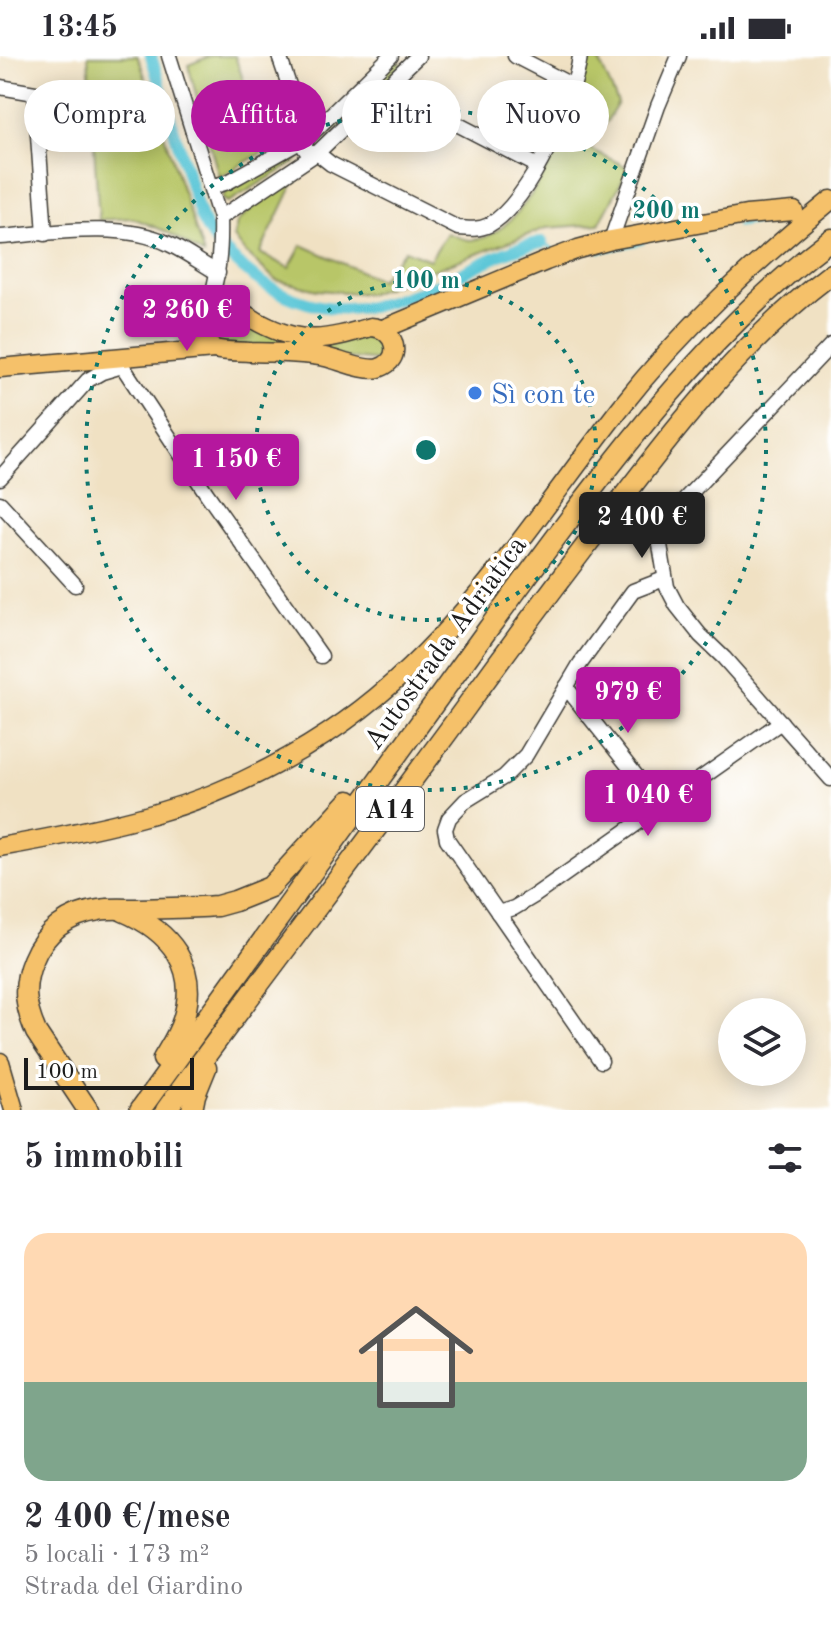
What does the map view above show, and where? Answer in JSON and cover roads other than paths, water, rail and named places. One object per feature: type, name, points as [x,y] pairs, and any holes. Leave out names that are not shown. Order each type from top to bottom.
[{"type":"highway","name":"Autostrada Adriatica","points":[[138,1110],[562,529],[643,426],[694,366],[750,308],[831,239]]},
{"type":"highway","name":"Autostrada Adriatica","points":[[166,1110],[665,441],[768,328],[831,274]]},
{"type":"highway","points":[[88,1110],[36,1032],[26,1002],[25,986],[29,970],[43,940],[66,920],[84,913],[217,906],[270,887],[409,737]]},
{"type":"highway","points":[[119,910],[144,921],[168,940],[184,965],[188,985],[188,1002],[182,1024],[138,1110]]},
{"type":"highway","points":[[192,1110],[204,1072],[235,1014]]},
{"type":"main road","points":[[0,847],[155,814],[210,795],[270,767],[329,732],[382,691],[431,645],[496,572],[622,405],[671,347],[769,250],[831,200]]},
{"type":"main road","points":[[388,336],[408,320],[546,261],[611,240],[746,215],[794,211]]},
{"type":"main road","points":[[0,368],[120,362],[214,349],[309,354],[371,369],[383,367],[393,355],[388,336],[371,327],[329,339],[311,340],[283,333],[227,306],[220,306],[204,321],[197,339],[184,352]]},
{"type":"main road","points":[[204,321],[205,341],[214,349]]},
{"type":"main road","points":[[0,1062],[14,1110]]},
{"type":"street","points":[[169,56],[220,218],[217,279],[204,321]]},
{"type":"street","points":[[279,56],[287,80]]},
{"type":"street","points":[[326,119],[391,56]]},
{"type":"street","points":[[220,218],[317,153],[418,56]]},
{"type":"street","points":[[515,56],[561,80]]},
{"type":"street","points":[[574,80],[580,56]]},
{"type":"street","points":[[611,240],[679,56]]},
{"type":"street","points":[[0,87],[35,93],[45,234]]},
{"type":"street","points":[[461,126],[538,166]]},
{"type":"street","points":[[211,187],[228,182],[282,152]]},
{"type":"street","points":[[317,153],[331,164],[458,228],[472,230],[485,227],[499,218],[518,197],[545,152]]},
{"type":"street","points":[[0,237],[96,231],[126,233],[168,243],[217,279],[221,299],[227,306]]},
{"type":"street","points":[[831,345],[685,499],[665,526],[660,545],[664,579],[677,606],[831,779]]},
{"type":"street","points":[[0,478],[88,380],[120,362],[207,494],[321,656]]},
{"type":"street","points":[[0,503],[75,585]]},
{"type":"street","points":[[601,1061],[447,839],[445,829],[449,818],[465,801],[504,777],[526,755],[580,664],[633,591],[664,579]]},
{"type":"street","points":[[566,687],[660,806]]},
{"type":"street","points":[[498,913],[534,896],[781,722]]},
{"type":"waterway","points":[[151,56],[201,218],[222,248],[245,270],[277,291],[294,299],[331,308],[370,307],[433,287],[509,251],[542,242]]},
{"type":"waterway","points":[[737,226],[765,222]]},
{"type":"waterway","points":[[542,242],[552,248]]},
{"type":"waterway","points":[[600,252],[643,243]]},
{"type":"place","name":"Sì con te","points":[[475,393]]}]
